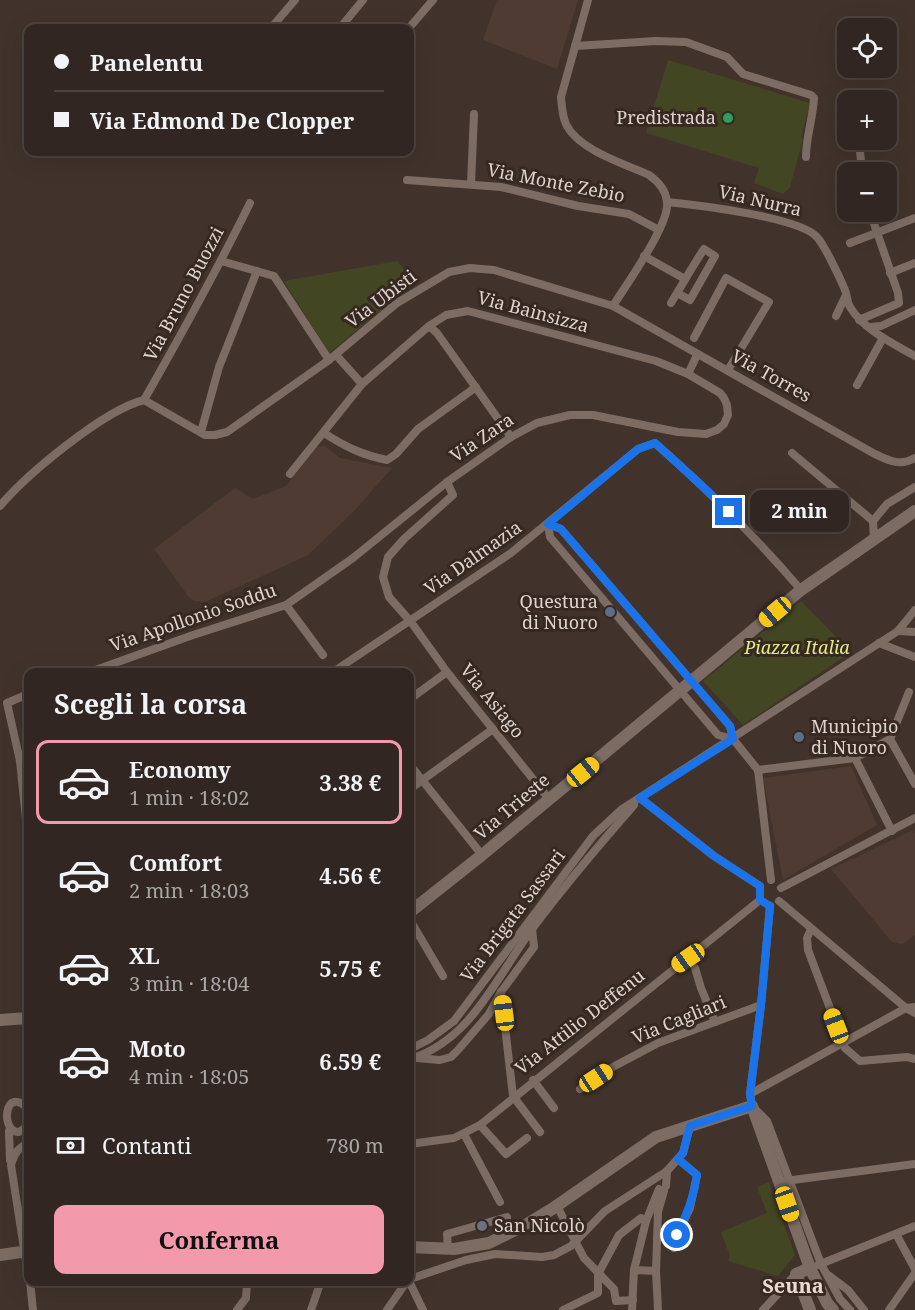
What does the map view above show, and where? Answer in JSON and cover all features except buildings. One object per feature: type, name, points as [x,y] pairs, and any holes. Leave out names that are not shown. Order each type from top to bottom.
[{"type":"main road","points":[[691,682],[801,590],[915,511]]},
{"type":"main road","name":"Via Trieste","points":[[414,909],[691,682]]},
{"type":"main road","points":[[0,1020],[24,1018]]},
{"type":"main road","points":[[414,1247],[448,1249],[489,1243],[529,1223],[556,1206],[656,1137],[690,1126],[751,1100],[785,1181],[815,1266],[826,1308]]},
{"type":"main road","points":[[0,1255],[24,1251]]},
{"type":"main road","points":[[810,1310],[796,1274],[815,1266]]},
{"type":"street","points":[[274,24],[295,0]]},
{"type":"street","points":[[343,24],[363,0]]},
{"type":"street","points":[[412,24],[433,0]]},
{"type":"street","points":[[588,0],[561,97],[562,112],[567,126],[576,138],[588,146],[657,181],[663,187],[667,202],[659,230],[613,306]]},
{"type":"street","points":[[575,46],[656,40],[686,42],[727,57],[742,74],[811,95],[814,99],[814,108],[806,140],[806,157]]},
{"type":"street","points":[[471,184],[474,114]]},
{"type":"street","name":"Via Monte Zebio","points":[[407,180],[501,187],[578,206],[629,214],[659,230]]},
{"type":"street","name":"Via Nurra","points":[[667,202],[713,207],[805,228],[817,237],[846,293],[849,305],[859,320]]},
{"type":"street","name":"Via Bruno Buozzi","points":[[144,400],[222,261],[250,203]]},
{"type":"street","points":[[850,243],[915,218]]},
{"type":"street","points":[[859,320],[899,303],[898,293],[873,222]]},
{"type":"street","points":[[671,303],[685,279],[704,249],[716,256],[690,300],[677,293]]},
{"type":"street","points":[[644,256],[685,279]]},
{"type":"street","points":[[222,261],[274,276],[333,357],[362,384]]},
{"type":"street","points":[[890,273],[915,263]]},
{"type":"street","name":"Via Ubisti","points":[[201,432],[215,435],[227,432],[333,357],[397,303],[449,272],[470,268],[494,270],[613,306]]},
{"type":"street","points":[[0,506],[49,459],[130,403],[144,400],[201,432],[219,366],[257,271]]},
{"type":"street","points":[[694,338],[726,278],[769,302],[728,370]]},
{"type":"street","points":[[836,316],[846,293]]},
{"type":"street","name":"Via Torres","points":[[613,306],[890,462],[903,463],[915,458]]},
{"type":"street","points":[[870,327],[881,326],[915,310]]},
{"type":"street","name":"Via Bainsizza","points":[[290,474],[362,384],[429,326],[446,315],[468,311],[656,361],[688,374]]},
{"type":"street","points":[[859,320],[883,338],[915,356]]},
{"type":"street","points":[[429,326],[437,333],[477,387],[511,437]]},
{"type":"street","points":[[857,385],[883,338]]},
{"type":"street","points":[[688,374],[697,355]]},
{"type":"street","name":"Via Zara","points":[[411,622],[389,597],[383,577],[388,557],[404,539],[453,495],[447,482],[511,437],[537,423],[570,415],[593,415],[678,432],[706,434],[717,430],[724,424],[728,414],[724,398],[720,393],[688,374]]},
{"type":"street","points":[[324,433],[344,447],[367,456],[387,460],[396,454],[418,429],[477,387]]},
{"type":"street","name":"Via Dalmazia","points":[[340,668],[511,553],[638,449],[655,443],[758,541],[801,590]]},
{"type":"street","points":[[792,453],[873,521]]},
{"type":"street","name":"Via Apollonio Soddu","points":[[101,668],[285,605],[353,558],[447,482]]},
{"type":"street","points":[[874,540],[873,521],[887,504],[915,487]]},
{"type":"street","points":[[781,888],[771,880],[758,770],[733,739],[730,726],[561,529],[548,524],[550,537],[680,692],[718,735],[733,739],[898,631],[915,610]]},
{"type":"street","points":[[574,565],[584,557]]},
{"type":"street","points":[[285,605],[323,655]]},
{"type":"street","name":"Via Asiago","points":[[411,622],[447,672],[549,799]]},
{"type":"street","points":[[637,640],[648,629]]},
{"type":"street","points":[[898,631],[915,632]]},
{"type":"street","points":[[879,643],[915,657]]},
{"type":"street","points":[[414,696],[447,672]]},
{"type":"street","points":[[758,770],[855,758],[890,740],[909,693]]},
{"type":"street","points":[[24,696],[7,703],[24,775]]},
{"type":"street","points":[[414,787],[493,729]]},
{"type":"street","name":"Via Brigata Sassari","points":[[414,1047],[454,1021],[593,836],[622,809],[733,739]]},
{"type":"street","points":[[890,740],[915,784]]},
{"type":"street","points":[[20,761],[24,754]]},
{"type":"street","points":[[855,758],[892,831]]},
{"type":"street","points":[[414,770],[482,855]]},
{"type":"street","points":[[640,798],[714,856],[760,886]]},
{"type":"street","name":"Via Brigata Sassari","points":[[414,1057],[441,1045],[458,1031],[483,1004],[532,929],[602,841],[640,798]]},
{"type":"street","points":[[781,888],[914,820]]},
{"type":"street","points":[[760,886],[771,880]]},
{"type":"street","points":[[760,886],[760,900],[770,906]]},
{"type":"street","points":[[780,901],[781,888]]},
{"type":"street","name":"Via Attilio Deffenu","points":[[414,1143],[454,1138],[480,1125],[513,1096],[760,900]]},
{"type":"street","points":[[770,906],[780,901]]},
{"type":"street","points":[[780,901],[915,1013]]},
{"type":"street","points":[[751,1100],[770,906]]},
{"type":"street","points":[[414,927],[443,976]]},
{"type":"street","name":"Via Brigata Sassari","points":[[414,1058],[440,1060],[451,1057],[489,1014],[501,992],[534,947],[532,929]]},
{"type":"street","points":[[811,929],[807,938],[808,950],[845,1048],[860,1061],[907,1057],[915,1059]]},
{"type":"street","points":[[695,968],[715,1022]]},
{"type":"street","points":[[501,992],[513,1096],[540,1132]]},
{"type":"street","name":"Via Cagliari","points":[[580,1089],[611,1068],[658,1043],[761,1005]]},
{"type":"street","points":[[751,1100],[843,1044],[910,1008]]},
{"type":"street","points":[[533,1080],[554,1108]]},
{"type":"street","points":[[24,1104],[14,1102],[2,1108],[0,1120],[9,1131],[19,1132],[24,1129]]},
{"type":"street","points":[[480,1125],[506,1154],[527,1138]]},
{"type":"street","points":[[414,1278],[466,1260],[495,1254],[542,1257],[554,1255],[577,1242],[605,1211],[667,1171],[683,1153],[690,1126]]},
{"type":"street","points":[[9,1131],[11,1165],[24,1235]]},
{"type":"street","points":[[464,1134],[500,1202]]},
{"type":"street","points":[[11,1165],[14,1155],[24,1145]]},
{"type":"street","points":[[674,1248],[677,1235],[695,1193],[697,1175],[678,1159]]},
{"type":"street","points":[[785,1181],[915,1164]]},
{"type":"street","points":[[658,1310],[656,1271],[658,1212],[667,1171]]},
{"type":"street","points":[[632,1310],[634,1270],[646,1221],[663,1187]]},
{"type":"street","points":[[556,1206],[584,1258],[614,1289],[616,1300],[633,1300]]},
{"type":"street","points":[[448,1249],[447,1234],[507,1217]]},
{"type":"street","points":[[563,1310],[598,1293],[598,1274],[619,1235],[641,1218],[646,1221]]},
{"type":"street","points":[[815,1266],[915,1226]]},
{"type":"street","points":[[890,1310],[915,1271],[896,1233]]},
{"type":"street","points":[[489,1243],[495,1254]]},
{"type":"street","points":[[815,1266],[848,1290],[864,1310]]},
{"type":"street","points":[[634,1270],[656,1271]]},
{"type":"street","points":[[763,1310],[796,1274]]},
{"type":"street","points":[[826,1274],[840,1299],[850,1310]]},
{"type":"street","points":[[31,1286],[33,1310]]},
{"type":"street","points":[[237,1310],[246,1298],[247,1286]]},
{"type":"street","points":[[311,1310],[319,1286]]},
{"type":"street","points":[[387,1310],[405,1286]]},
{"type":"street","points":[[412,1286],[423,1310]]},
{"type":"shaded area","points":[[497,0],[578,0],[557,69],[483,40]]},
{"type":"shaded area","points":[[325,446],[340,458],[392,468],[355,510],[308,555],[205,602],[194,601],[188,596],[154,549],[235,488],[253,499],[286,486],[317,447]]},
{"type":"shaded area","points":[[851,766],[877,825],[783,880],[763,778]]},
{"type":"shaded area","points":[[913,830],[915,833],[915,935],[902,944],[892,942],[831,869]]},
{"type":"green space","name":"Predistrada","points":[[668,60],[810,103],[790,187],[783,194],[754,183],[759,168],[646,133]]},
{"type":"green space","points":[[397,261],[415,283],[329,353],[284,281]]},
{"type":"green space","name":"Piazza Italia","points":[[801,601],[851,652],[743,725],[703,681]]},
{"type":"green space","points":[[769,1182],[795,1255],[778,1276],[728,1261],[730,1256],[721,1232],[767,1213],[757,1187]]},
{"type":"place","name":"Predistrada","points":[[728,118]]},
{"type":"place","name":"Questura di Nuoro","points":[[610,612]]},
{"type":"place","name":"Municipio di Nuoro","points":[[799,737]]},
{"type":"place","name":"San Nicolò","points":[[482,1226]]},
{"type":"district","name":"Seuna","points":[[793,1286]]},
{"type":"route","points":[[677,1235],[695,1193],[697,1175],[678,1159],[688,1140],[690,1126],[752,1106],[750,1094],[770,906],[760,900],[760,886],[714,856],[640,798],[733,739],[730,726],[561,529],[548,524],[638,449],[655,443],[729,512]]}]
